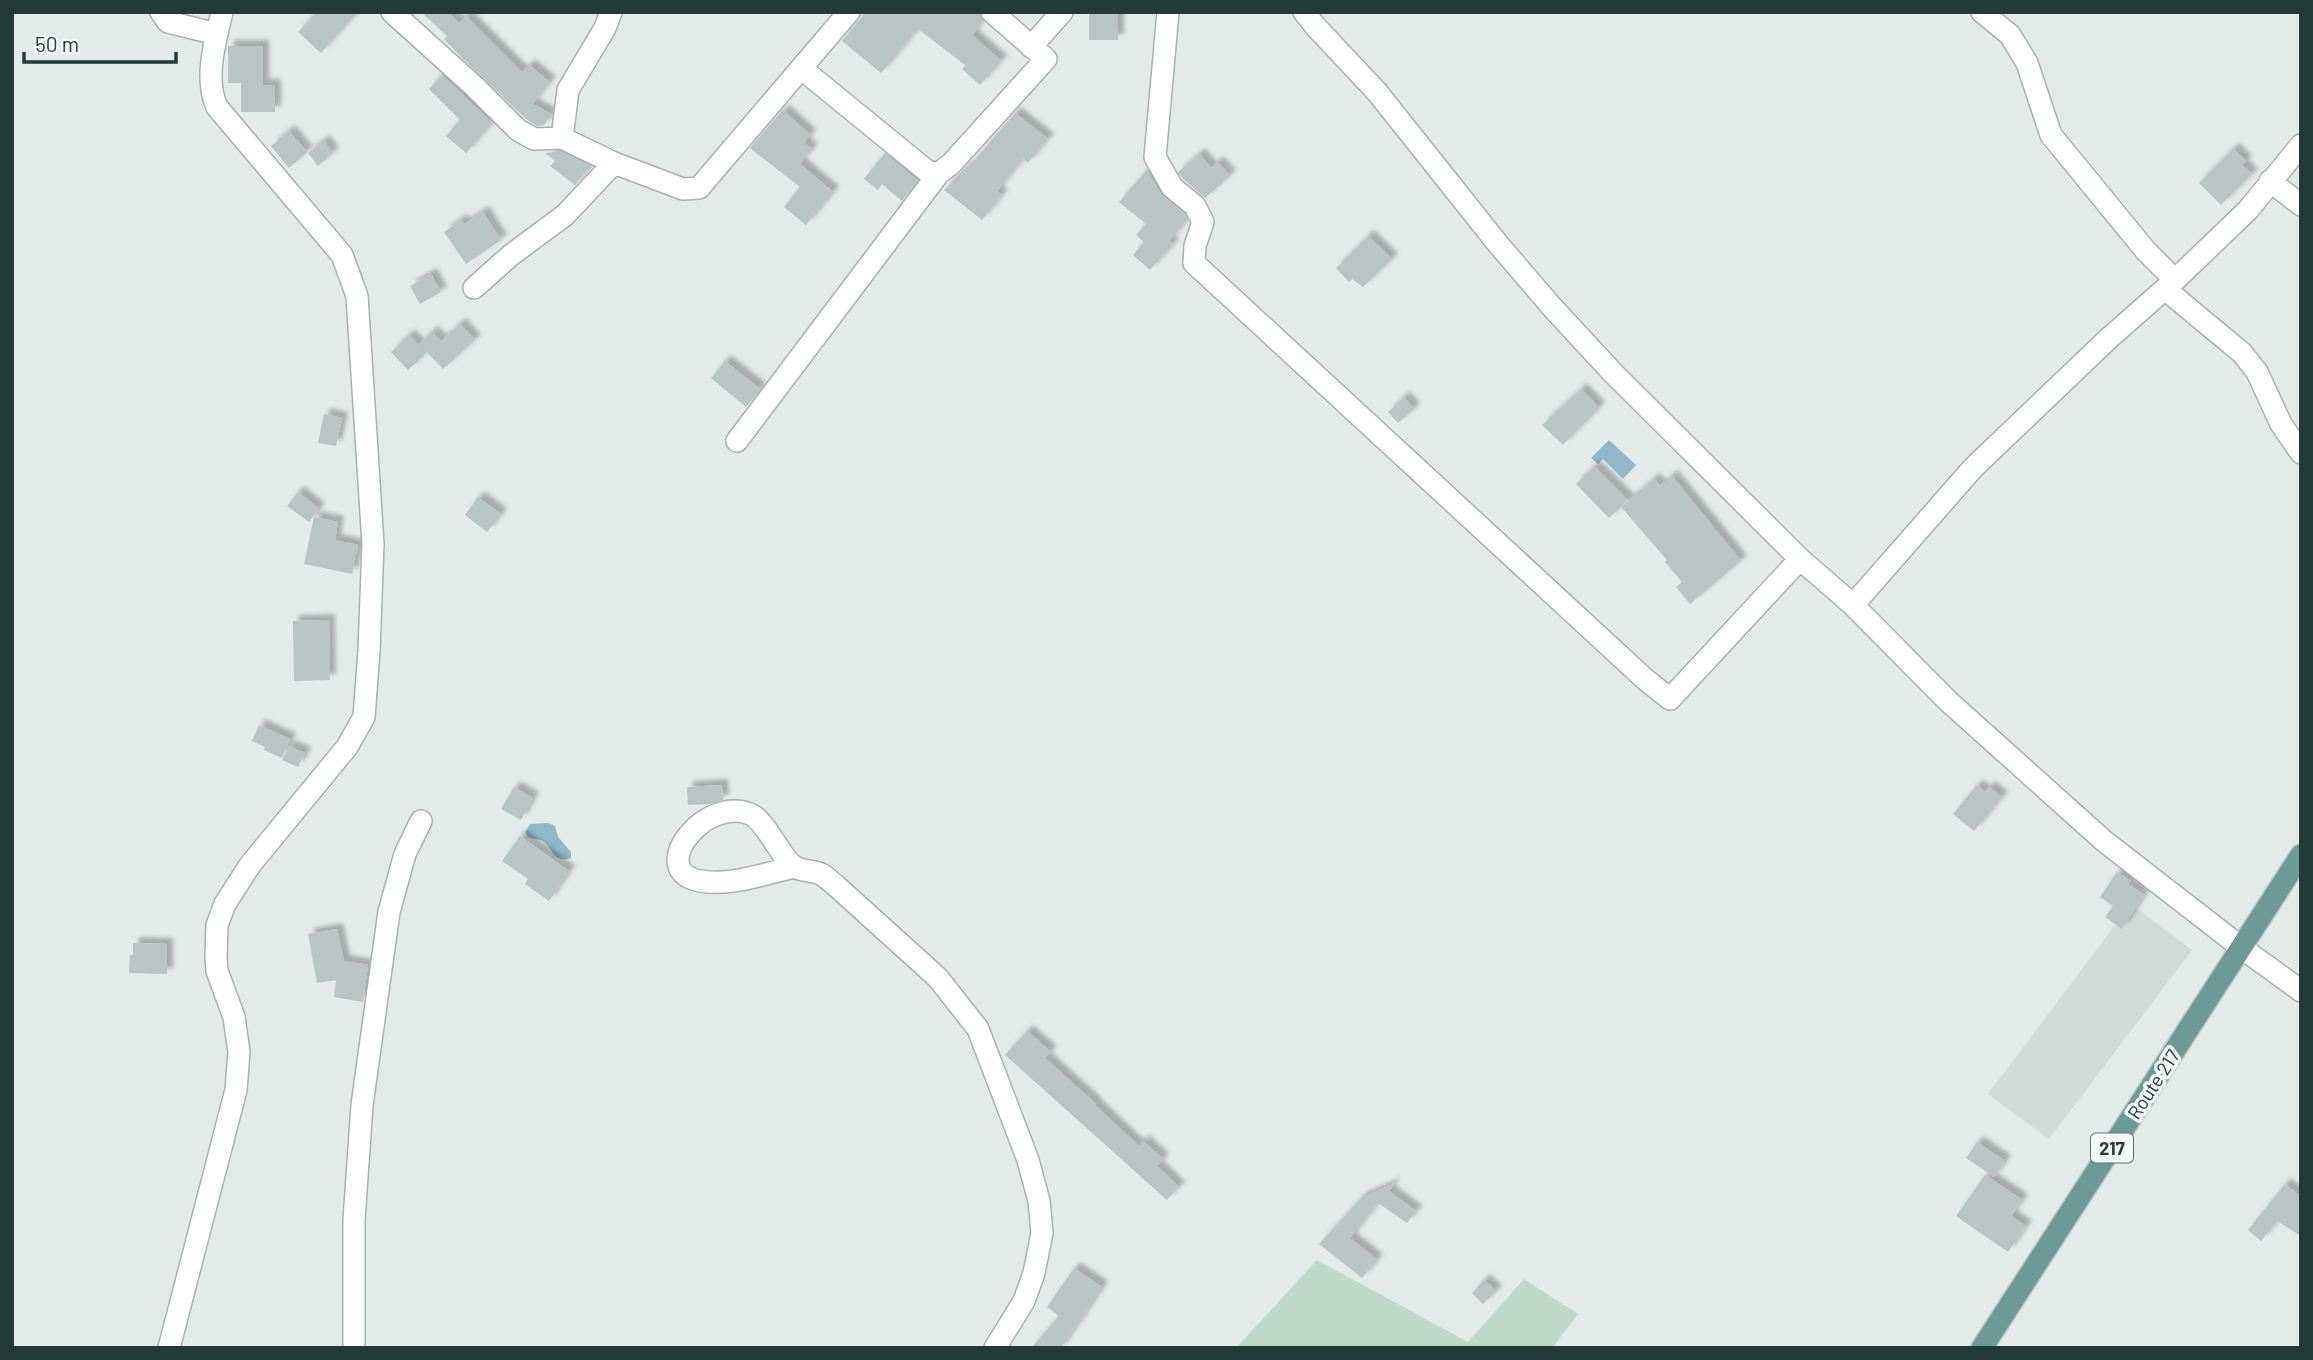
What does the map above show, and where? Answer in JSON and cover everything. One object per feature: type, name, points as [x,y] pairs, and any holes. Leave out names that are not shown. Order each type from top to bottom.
[{"type":"main road","name":"Route 217","points":[[1982,1348],[2301,855]]},
{"type":"street","points":[[160,12],[168,22],[217,34]]},
{"type":"street","points":[[169,1348],[236,1090],[239,1052],[233,1017],[217,971],[217,925],[225,904],[250,865],[347,747],[364,717],[369,651],[373,544],[357,296],[342,255],[217,107],[211,94],[222,12]]},
{"type":"street","points":[[392,12],[518,130],[534,139],[562,138],[614,163],[683,189],[699,188],[849,12]]},
{"type":"street","points":[[562,138],[568,90],[605,28],[611,12]]},
{"type":"street","points":[[737,441],[939,173],[951,164],[1046,59],[992,12]]},
{"type":"street","points":[[1031,47],[1062,12]]},
{"type":"street","points":[[1168,12],[1155,157],[1172,187],[1195,206],[1203,222],[1195,246],[1195,263],[1646,680],[1670,699],[1800,559]]},
{"type":"street","points":[[1304,12],[1377,92],[1498,244],[1552,307],[1613,373],[1800,559],[1853,605],[1948,701],[2104,841],[2301,991]]},
{"type":"street","points":[[1982,12],[2010,35],[2027,63],[2051,135],[2146,251],[2170,285],[2242,353],[2257,372],[2281,424],[2301,453]]},
{"type":"street","points":[[802,69],[927,171],[939,173]]},
{"type":"street","points":[[1853,605],[1973,467],[2248,210],[2301,145]]},
{"type":"street","points":[[474,288],[511,255],[565,215],[614,163]]},
{"type":"street","points":[[2270,181],[2301,205]]},
{"type":"street","points":[[794,867],[779,851],[759,820],[742,812],[719,813],[692,829],[680,846],[679,866],[684,876],[696,880],[744,880],[794,867],[821,874],[938,978],[978,1029],[1028,1160],[1039,1200],[1042,1233],[1034,1273],[1024,1301],[995,1348]]},
{"type":"street","points":[[354,1348],[354,1220],[362,1105],[389,912],[405,853],[421,821]]},
{"type":"shaded area","points":[[2131,904],[2192,950],[2049,1139],[1988,1094]]},
{"type":"green space","points":[[1317,1260],[1468,1342],[1524,1279],[1578,1314],[1552,1348],[1236,1348]]},
{"type":"water","points":[[1609,440],[1636,465],[1623,479],[1603,459],[1598,464],[1591,458]]},
{"type":"water","points":[[548,823],[555,826],[558,837],[571,852],[571,858],[560,859],[541,840],[528,837],[525,832],[530,824]]},
{"type":"building","points":[[316,12],[357,12],[321,53],[298,32]]},
{"type":"building","points":[[421,12],[447,12],[459,23],[466,16],[522,72],[529,65],[550,82],[532,104],[551,114],[544,125],[537,126],[526,119],[461,57],[444,39],[447,36]]},
{"type":"building","points":[[866,12],[979,12],[983,21],[972,35],[1001,61],[980,85],[962,69],[965,65],[918,29],[881,73],[842,41]]},
{"type":"building","points":[[1089,12],[1118,12],[1118,40],[1089,40]]},
{"type":"building","points":[[228,46],[263,46],[263,85],[275,85],[275,112],[241,112],[241,83],[228,83]]},
{"type":"building","points":[[442,75],[492,123],[466,153],[446,136],[460,120],[429,89]]},
{"type":"building","points":[[783,110],[810,135],[804,143],[812,149],[800,164],[833,192],[806,225],[784,207],[800,187],[750,148]]},
{"type":"building","points":[[1015,113],[1048,139],[1028,163],[1023,159],[997,191],[1002,195],[982,220],[944,190],[968,168]]},
{"type":"building","points":[[289,131],[307,152],[289,168],[271,146]]},
{"type":"building","points":[[324,141],[333,153],[318,166],[308,153]]},
{"type":"building","points":[[2233,149],[2246,161],[2242,165],[2252,174],[2221,205],[2199,183]]},
{"type":"building","points":[[559,151],[591,166],[575,185],[550,166],[555,161],[545,153]]},
{"type":"building","points":[[885,153],[917,180],[902,201],[882,184],[878,190],[864,179]]},
{"type":"building","points":[[1199,154],[1211,168],[1217,162],[1230,176],[1205,198],[1178,172]]},
{"type":"building","points":[[1147,170],[1161,194],[1185,214],[1187,220],[1169,241],[1173,244],[1150,270],[1133,255],[1144,242],[1136,235],[1146,224],[1119,202]]},
{"type":"building","points":[[483,212],[501,240],[466,264],[444,232],[461,220],[464,224]]},
{"type":"building","points":[[1368,236],[1392,259],[1363,287],[1352,279],[1349,282],[1336,268]]},
{"type":"building","points":[[431,274],[441,292],[420,304],[410,286]]},
{"type":"building","points":[[460,324],[475,340],[443,369],[419,344],[432,332],[441,341]]},
{"type":"building","points":[[409,335],[426,353],[408,370],[391,352]]},
{"type":"building","points":[[725,361],[760,389],[746,407],[711,378]]},
{"type":"building","points":[[1581,389],[1599,408],[1563,445],[1542,425]]},
{"type":"building","points":[[1404,397],[1414,409],[1398,423],[1388,412]]},
{"type":"building","points":[[324,414],[342,418],[336,446],[318,443]]},
{"type":"building","points":[[1594,466],[1628,500],[1609,518],[1576,484]]},
{"type":"building","points":[[1672,476],[1741,561],[1690,604],[1676,587],[1682,582],[1665,562],[1667,560],[1621,507],[1654,479],[1660,486]]},
{"type":"building","points":[[298,492],[319,509],[309,522],[287,506]]},
{"type":"building","points":[[478,497],[501,514],[487,532],[465,515]]},
{"type":"building","points":[[314,517],[338,522],[335,540],[358,545],[352,574],[304,564]]},
{"type":"building","points":[[329,620],[330,680],[294,681],[293,621]]},
{"type":"building","points":[[259,725],[290,739],[282,758],[252,741]]},
{"type":"building","points":[[289,746],[305,753],[298,767],[282,760]]},
{"type":"building","points":[[722,785],[723,800],[688,805],[687,787]]},
{"type":"building","points":[[1977,785],[1985,792],[1989,787],[2002,797],[1974,831],[1953,814]]},
{"type":"building","points":[[514,787],[533,798],[521,820],[501,809]]},
{"type":"building","points":[[520,836],[569,871],[549,901],[525,884],[528,879],[502,861]]},
{"type":"building","points":[[2117,872],[2131,881],[2128,884],[2144,895],[2122,929],[2105,917],[2113,906],[2100,897]]},
{"type":"building","points":[[337,929],[344,961],[368,965],[363,1002],[334,997],[336,980],[317,983],[308,934]]},
{"type":"building","points":[[133,943],[167,944],[167,974],[129,973]]},
{"type":"building","points":[[1027,1031],[1051,1052],[1045,1058],[1139,1146],[1143,1141],[1163,1159],[1157,1166],[1179,1187],[1167,1200],[1005,1055]]},
{"type":"building","points":[[1977,1142],[2005,1161],[1994,1177],[1966,1158]]},
{"type":"building","points":[[1985,1175],[2022,1200],[2011,1216],[2026,1226],[2008,1252],[1956,1216]]},
{"type":"building","points":[[1395,1183],[1389,1191],[1416,1211],[1407,1223],[1378,1203],[1350,1238],[1377,1260],[1362,1278],[1319,1244],[1364,1195]]},
{"type":"building","points":[[2285,1184],[2301,1197],[2301,1236],[2277,1221],[2261,1241],[2248,1230]]},
{"type":"building","points":[[1074,1268],[1102,1287],[1061,1348],[1031,1348],[1059,1316],[1047,1307]]},
{"type":"building","points":[[1484,1280],[1496,1291],[1483,1304],[1472,1293]]}]
